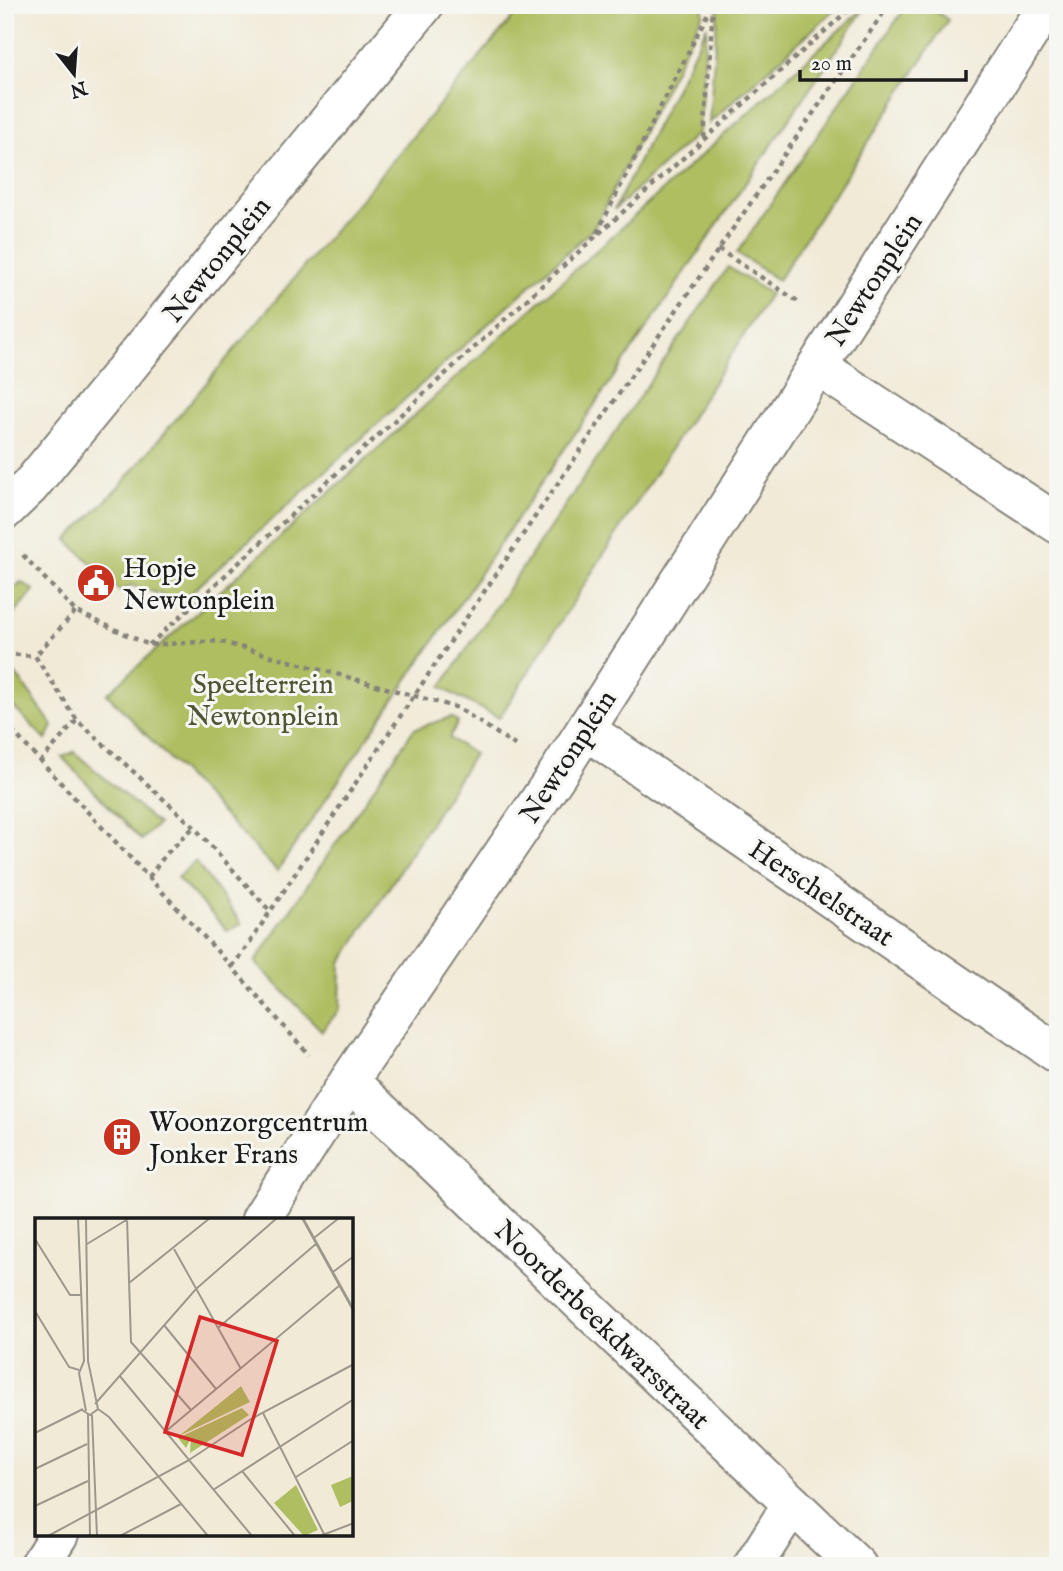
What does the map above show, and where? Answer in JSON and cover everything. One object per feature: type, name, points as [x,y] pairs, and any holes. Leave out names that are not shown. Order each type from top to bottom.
[{"type":"street","name":"Newtonplein","points":[[5,510],[30,486],[424,5]]},
{"type":"street","name":"Newtonplein","points":[[262,1218],[349,1081],[586,730],[1047,5]]},
{"type":"street","points":[[817,366],[1058,524]]},
{"type":"street","name":"Herschelstraat","points":[[586,730],[1058,1054]]},
{"type":"street","name":"Noorderbeekdwarsstraat","points":[[349,1081],[858,1566]]},
{"type":"street","points":[[753,1566],[792,1504]]},
{"type":"street","points":[[39,1566],[58,1536]]},
{"type":"path","points":[[704,139],[712,5]]},
{"type":"path","points":[[595,237],[712,5]]},
{"type":"path","points":[[149,645],[595,237],[854,5]]},
{"type":"path","points":[[232,967],[413,696],[881,15],[883,5]]},
{"type":"path","points":[[718,249],[841,328]]},
{"type":"path","points":[[14,546],[75,611],[149,645],[218,641],[458,709],[558,773]]},
{"type":"path","points":[[35,656],[75,611]]},
{"type":"path","points":[[5,654],[35,656]]},
{"type":"path","points":[[35,656],[77,720],[194,827],[270,911]]},
{"type":"path","points":[[40,762],[77,720]]},
{"type":"path","points":[[5,723],[232,967],[323,1072],[349,1081]]},
{"type":"path","points":[[149,877],[166,854],[194,827]]},
{"type":"green space","points":[[523,5],[703,5],[703,14],[594,228],[182,601],[131,585],[121,592],[67,540],[120,486]]},
{"type":"green space","points":[[718,5],[840,5],[709,123]]},
{"type":"green space","name":"Speelterrein Newtonplein","points":[[867,5],[277,871],[107,694]]},
{"type":"green space","points":[[907,5],[927,5],[948,20],[778,280],[737,253]]},
{"type":"green space","points":[[707,26],[699,132],[614,210]]},
{"type":"green space","points":[[728,267],[770,294],[499,718],[441,687]]},
{"type":"green space","points":[[21,582],[34,590],[5,626],[5,597]]},
{"type":"green space","points":[[13,670],[53,726],[46,740],[5,698],[5,675]]},
{"type":"green space","points":[[451,717],[458,722],[449,738],[474,754],[341,963],[340,1009],[322,1031],[255,962],[414,729]]},
{"type":"green space","points":[[74,752],[158,824],[141,840],[62,757]]},
{"type":"green space","points":[[195,861],[242,924],[228,931],[177,878]]},
{"type":"place","name":"Hopje Newtonplein","points":[[96,583]]},
{"type":"place","name":"Woonzorgcentrum Jonker Frans","points":[[122,1137]]}]
